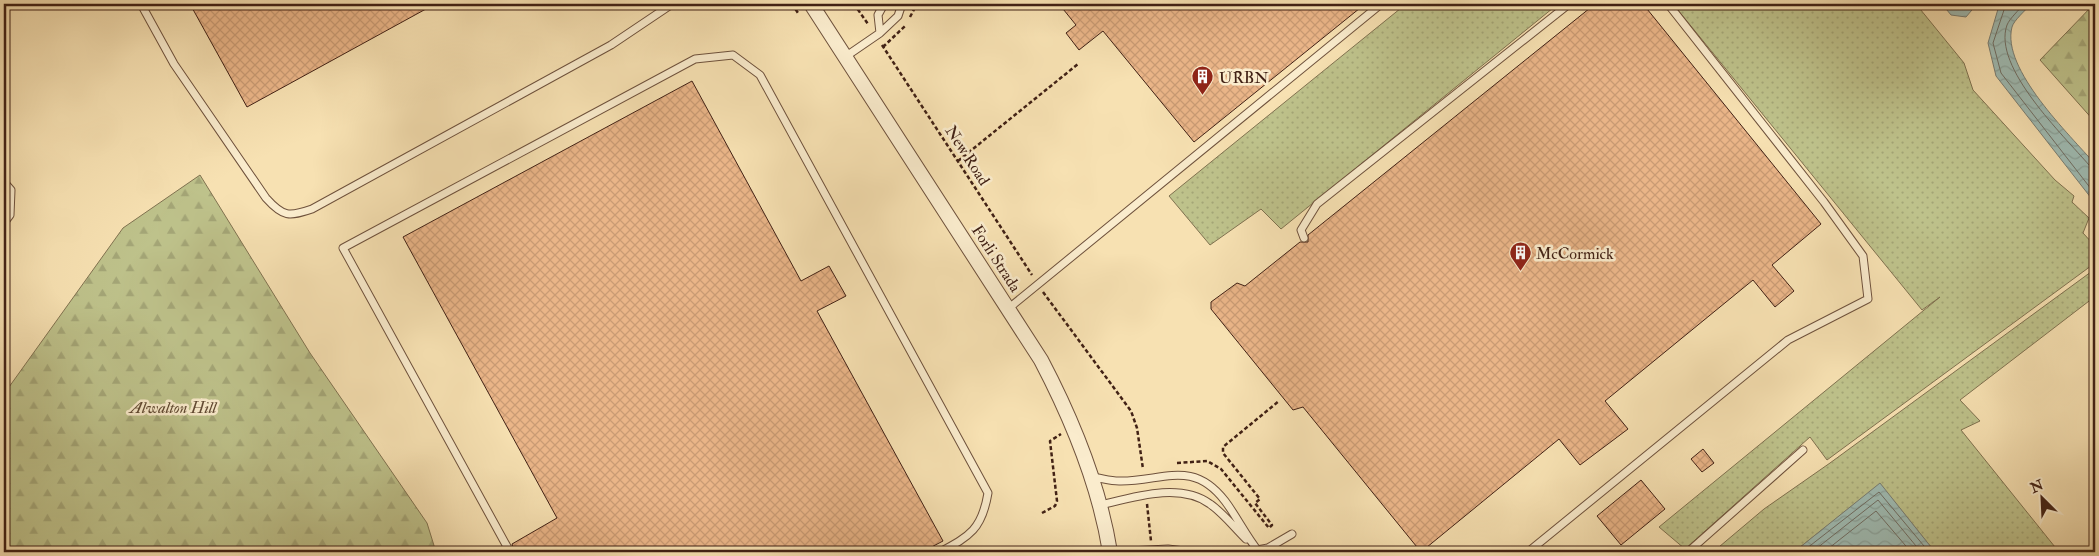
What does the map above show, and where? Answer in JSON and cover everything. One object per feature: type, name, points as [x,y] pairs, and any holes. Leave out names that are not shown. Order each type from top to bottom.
[{"type":"street","name":"Forli Strada","points":[[811,4],[1041,360],[1060,396],[1092,477],[1101,505],[1110,552]]},
{"type":"lane","points":[[141,4],[174,64],[266,198],[278,212],[294,216],[320,205],[611,45],[671,5]]},
{"type":"lane","points":[[656,4],[671,5]]},
{"type":"lane","points":[[880,33],[878,15],[884,4]]},
{"type":"lane","points":[[845,57],[880,33],[898,16],[902,4]]},
{"type":"lane","points":[[1009,308],[1381,4]]},
{"type":"lane","points":[[1304,238],[1301,230],[1317,204],[1569,4]]},
{"type":"lane","points":[[1528,552],[1788,340],[1868,299],[1863,256],[1824,202],[1668,4]]},
{"type":"lane","points":[[510,552],[343,248],[695,59],[733,55],[760,75],[988,493],[985,508],[973,532],[940,552]]},
{"type":"lane","points":[[4,182],[10,190],[10,214],[4,223]]},
{"type":"lane","points":[[1688,552],[1803,450]]},
{"type":"lane","points":[[1092,477],[1119,481],[1179,474],[1195,477],[1211,486],[1225,500],[1258,551]]},
{"type":"lane","points":[[1101,505],[1162,493],[1195,496],[1210,504],[1258,551]]},
{"type":"lane","points":[[1258,551],[1268,548],[1292,534]]},
{"type":"lane","points":[[1110,552],[1152,550],[1192,552]]},
{"type":"path","points":[[792,4],[803,20]]},
{"type":"path","points":[[854,4],[865,20]]},
{"type":"path","name":"New Road","points":[[883,47],[1032,275]]},
{"type":"path","points":[[958,161],[1078,64]]},
{"type":"path","points":[[1046,295],[1131,411],[1137,428],[1143,467],[1152,466]]},
{"type":"path","points":[[1169,464],[1207,461],[1221,469],[1269,528],[1272,525],[1255,504],[1260,499],[1223,453],[1223,447],[1279,401]]},
{"type":"path","points":[[1057,425],[1064,440]]},
{"type":"path","points":[[1042,513],[1055,506],[1057,501],[1050,441],[1061,434]]},
{"type":"path","points":[[1147,504],[1152,550]]},
{"type":"green space","points":[[1406,4],[1558,4],[1281,229],[1261,209],[1210,245],[1169,196]]},
{"type":"green space","points":[[1673,4],[1916,4],[1964,63],[1973,90],[2055,180],[2074,196],[2072,202],[2089,218],[2083,233],[2095,246],[2095,263],[1827,460],[1810,437],[1685,549],[1659,527],[1940,297],[1922,310]]},
{"type":"green space","points":[[2093,5],[2095,6],[2095,122],[2040,60]]},
{"type":"green space","name":"Alwalton Hill","points":[[200,175],[310,353],[427,523],[436,552],[4,552],[4,394],[123,228]]},
{"type":"green space","points":[[2095,269],[2095,300],[2093,298],[1960,400],[1980,421],[1961,430],[2059,552],[1935,552],[1880,484],[1794,552],[1713,552],[1764,509],[1830,463]]},
{"type":"water","points":[[1942,4],[1977,4],[1966,17],[1951,15]]},
{"type":"water","points":[[2003,4],[2031,4],[2013,24],[2011,44],[2017,62],[2040,100],[2095,164],[2095,203],[1996,76],[1988,43],[1998,9]]},
{"type":"water","points":[[1880,483],[1935,552],[1794,552]]},
{"type":"building","points":[[190,4],[435,4],[247,107]]},
{"type":"building","name":"URBN","points":[[1059,4],[1365,4],[1194,142],[1103,31],[1079,50],[1066,33],[1076,25]]},
{"type":"building","name":"McCormick","points":[[1595,4],[1643,4],[1821,224],[1772,265],[1794,291],[1775,307],[1753,280],[1605,401],[1628,429],[1580,465],[1559,439],[1421,552],[1303,407],[1293,410],[1211,309],[1211,302],[1237,283],[1245,286],[1300,242],[1308,242],[1308,235]]},
{"type":"building","points":[[692,81],[801,281],[829,266],[846,296],[817,311],[943,541],[922,552],[515,552],[512,544],[557,518],[403,237]]},
{"type":"building","points":[[1703,449],[1714,463],[1702,472],[1691,459]]},
{"type":"building","points":[[1641,480],[1665,509],[1621,545],[1597,516]]},
{"type":"place","name":"URBN","points":[[1203,96]]},
{"type":"place","name":"McCormick","points":[[1520,272]]}]
